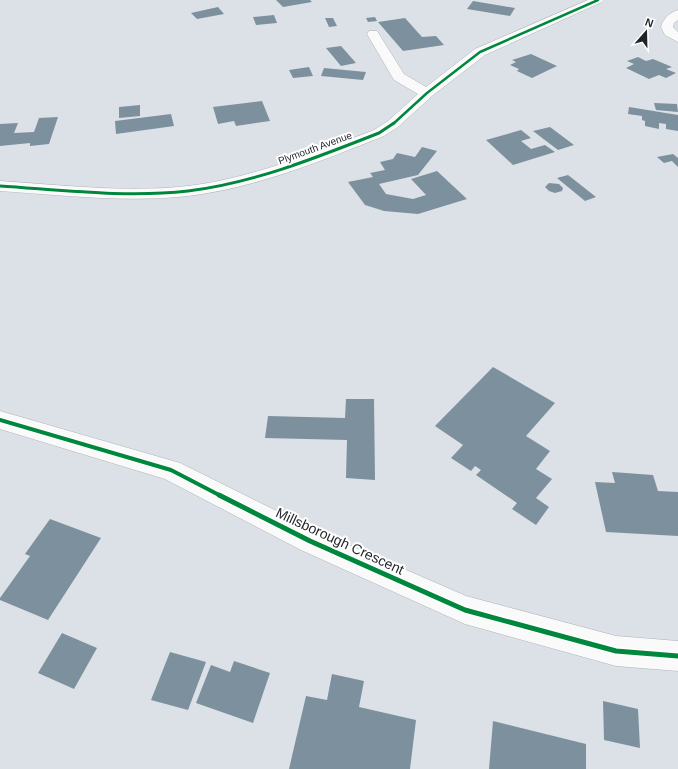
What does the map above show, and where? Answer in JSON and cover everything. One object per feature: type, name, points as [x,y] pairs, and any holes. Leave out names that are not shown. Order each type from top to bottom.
[{"type":"street","name":"Plymouth Avenue","points":[[0,186],[112,193],[157,193],[188,191],[222,185],[268,173],[379,133],[393,124],[427,92],[480,52],[598,0]]},
{"type":"street","points":[[678,14],[668,22],[667,27],[669,32],[678,38]]},
{"type":"street","points":[[373,34],[399,77],[427,92]]},
{"type":"street","name":"Millsborough Crescent","points":[[0,420],[171,470],[310,541],[465,610],[616,651],[678,656]]},
{"type":"building","points":[[276,0],[310,0],[312,2],[283,7]]},
{"type":"building","points":[[473,1],[515,8],[510,16],[467,9]]},
{"type":"building","points":[[218,7],[224,14],[197,19],[191,13]]},
{"type":"building","points":[[274,15],[277,23],[256,25],[253,17]]},
{"type":"building","points":[[375,17],[377,21],[368,22],[366,18]]},
{"type":"building","points":[[325,18],[333,18],[337,26],[329,27]]},
{"type":"building","points":[[405,18],[422,37],[436,36],[444,45],[403,51],[378,22]]},
{"type":"building","points":[[341,46],[356,63],[341,66],[326,48]]},
{"type":"building","points":[[531,54],[557,66],[532,78],[517,71],[519,69],[510,65],[516,62],[512,60]]},
{"type":"building","points":[[638,57],[646,61],[653,59],[672,67],[666,69],[676,73],[666,78],[659,75],[649,79],[626,68],[634,64],[627,61]]},
{"type":"building","points":[[309,67],[313,76],[293,78],[289,70]]},
{"type":"building","points":[[324,68],[366,72],[363,80],[321,76]]},
{"type":"building","points":[[262,101],[270,121],[236,126],[234,121],[218,124],[213,107]]},
{"type":"building","points":[[654,103],[677,104],[678,112],[656,110]]},
{"type":"building","points":[[140,105],[140,116],[119,118],[119,107]]},
{"type":"building","points":[[629,107],[678,115],[678,131],[666,129],[666,124],[659,123],[659,129],[645,126],[645,121],[642,120],[642,116],[628,114]]},
{"type":"building","points":[[171,114],[174,126],[116,134],[115,121]]},
{"type":"building","points":[[58,117],[49,144],[30,146],[30,143],[0,146],[0,124],[18,123],[14,133],[34,132],[39,118]]},
{"type":"building","points":[[550,127],[574,145],[558,150],[533,131]]},
{"type":"building","points":[[521,130],[531,138],[521,141],[531,149],[545,145],[555,152],[513,165],[486,140]]},
{"type":"building","points":[[422,147],[437,151],[418,175],[379,184],[386,194],[413,199],[426,195],[411,179],[437,171],[467,199],[418,214],[384,211],[365,205],[348,182],[373,177],[370,173],[385,170],[380,162],[393,159],[397,153],[415,157]]},
{"type":"building","points":[[673,154],[678,158],[678,167],[672,161],[664,163],[657,157]]},
{"type":"building","points":[[568,175],[596,197],[585,201],[557,178]]},
{"type":"building","points":[[549,183],[559,184],[563,188],[562,191],[555,193],[549,191],[545,187]]},
{"type":"building","points":[[493,367],[555,403],[526,436],[550,451],[536,469],[552,479],[536,498],[549,507],[536,525],[512,509],[517,503],[476,475],[481,470],[475,466],[471,471],[451,458],[463,445],[435,426]]},
{"type":"building","points":[[346,399],[374,399],[375,480],[346,478],[347,440],[265,438],[268,416],[345,418]]},
{"type":"building","points":[[612,472],[653,475],[658,491],[678,492],[678,536],[606,532],[595,482],[615,483]]},
{"type":"building","points":[[50,519],[101,538],[48,620],[0,600],[0,598],[30,556],[25,554]]},
{"type":"building","points":[[62,633],[97,648],[74,689],[38,673]]},
{"type":"building","points":[[170,652],[206,662],[188,710],[151,700]]},
{"type":"building","points":[[234,661],[270,673],[253,723],[196,703],[211,665],[230,672]]},
{"type":"building","points":[[332,674],[364,681],[359,707],[416,720],[410,769],[289,769],[306,696],[327,700]]},
{"type":"building","points":[[603,701],[638,709],[640,748],[604,740]]},
{"type":"building","points":[[493,721],[586,744],[586,769],[489,769]]},
{"type":"cycle path","points":[[0,186],[112,193],[157,193],[188,191],[222,185],[268,173],[379,133],[393,124],[427,93],[480,52],[598,0]]},
{"type":"cycle path","points":[[0,420],[171,470],[310,541],[465,610],[616,651],[678,656]]}]
